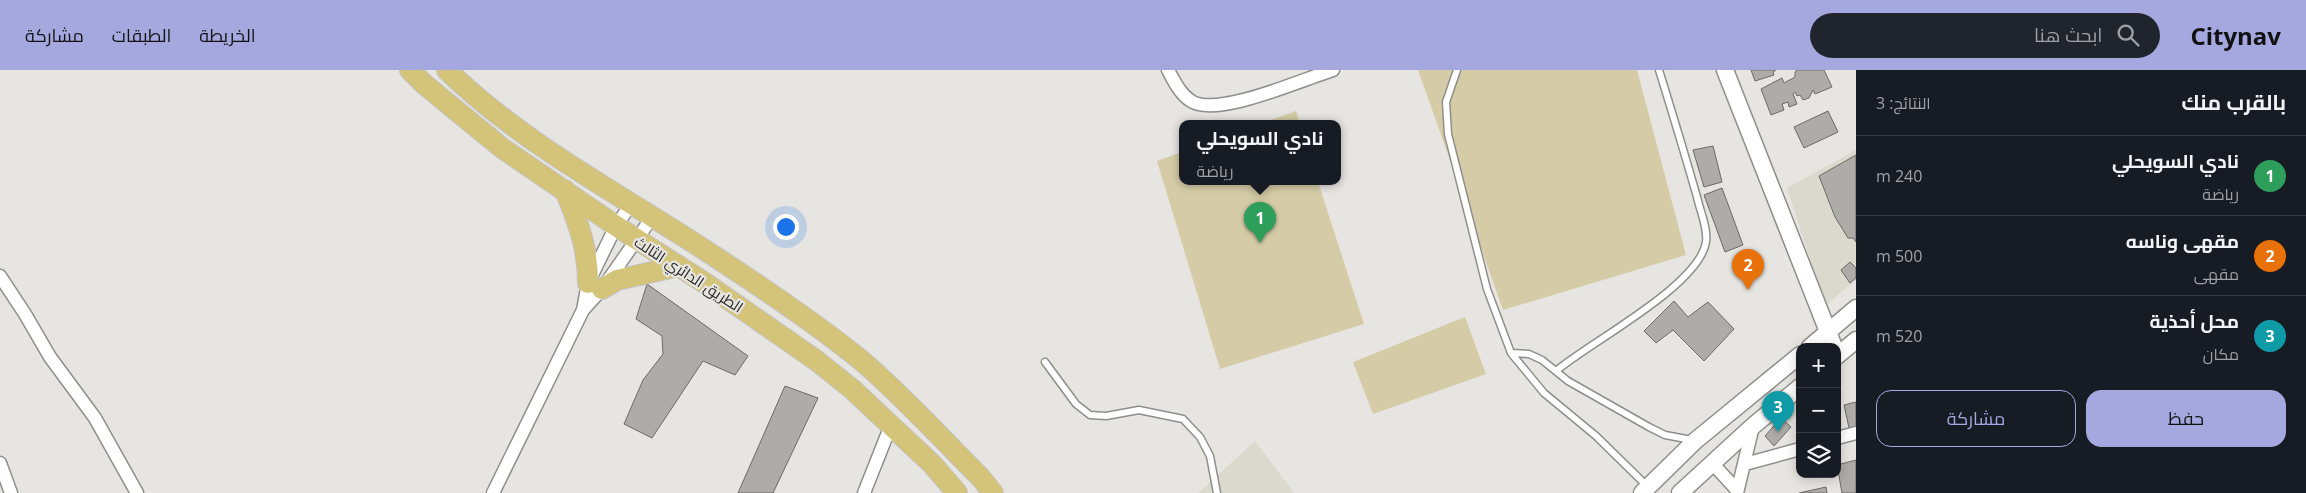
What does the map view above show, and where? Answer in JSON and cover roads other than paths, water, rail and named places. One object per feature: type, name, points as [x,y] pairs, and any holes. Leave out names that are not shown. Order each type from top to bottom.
[{"type":"main road","name":"الطريق الدائري الثالث","points":[[410,70],[424,84],[502,148],[817,361],[852,389],[932,464],[957,493]]},
{"type":"main road","name":"الطريق الدائري الثالث","points":[[447,70],[462,85],[514,126],[567,164],[718,258],[862,362],[981,478],[993,493]]},
{"type":"main road","points":[[565,190],[582,233],[595,286],[679,266]]},
{"type":"street","points":[[1168,70],[1182,93],[1192,102],[1204,106],[1217,106],[1249,98],[1332,70]]},
{"type":"street","points":[[1725,70],[1833,343]]},
{"type":"street","points":[[493,493],[595,286],[616,226],[632,203]]},
{"type":"street","points":[[595,286],[653,216]]},
{"type":"street","points":[[0,276],[26,314],[50,357],[95,418],[137,493]]},
{"type":"street","points":[[1838,343],[1856,308]]},
{"type":"street","points":[[1841,346],[1856,340]]},
{"type":"street","points":[[1648,491],[1695,441],[1796,358]]},
{"type":"street","points":[[1680,493],[1714,464],[1753,426],[1799,388]]},
{"type":"street","points":[[864,493],[891,426]]},
{"type":"street","points":[[1737,491],[1753,426]]},
{"type":"street","points":[[1841,437],[1856,433]]},
{"type":"street","points":[[1745,464],[1796,450]]},
{"type":"street","points":[[0,463],[11,493]]},
{"type":"street","points":[[1714,464],[1737,491]]},
{"type":"lane","points":[[1457,70],[1446,102],[1448,134],[1487,289],[1511,353],[1544,393],[1596,436],[1648,491]]},
{"type":"lane","points":[[1556,371],[1574,356],[1620,327],[1670,290],[1703,252],[1707,234],[1679,132],[1659,70]]},
{"type":"lane","points":[[1511,353],[1529,354],[1568,381],[1649,427],[1666,435],[1695,441]]},
{"type":"lane","points":[[1044,362],[1076,404],[1090,415],[1106,416],[1139,410],[1183,419],[1200,438],[1210,456],[1217,493]]},
{"type":"place","name":"نادي السويحلي","points":[[1260,243]]},
{"type":"place","name":"مقهى وناسه","points":[[1748,290]]},
{"type":"place","name":"محل أحذية","points":[[1778,432]]}]
